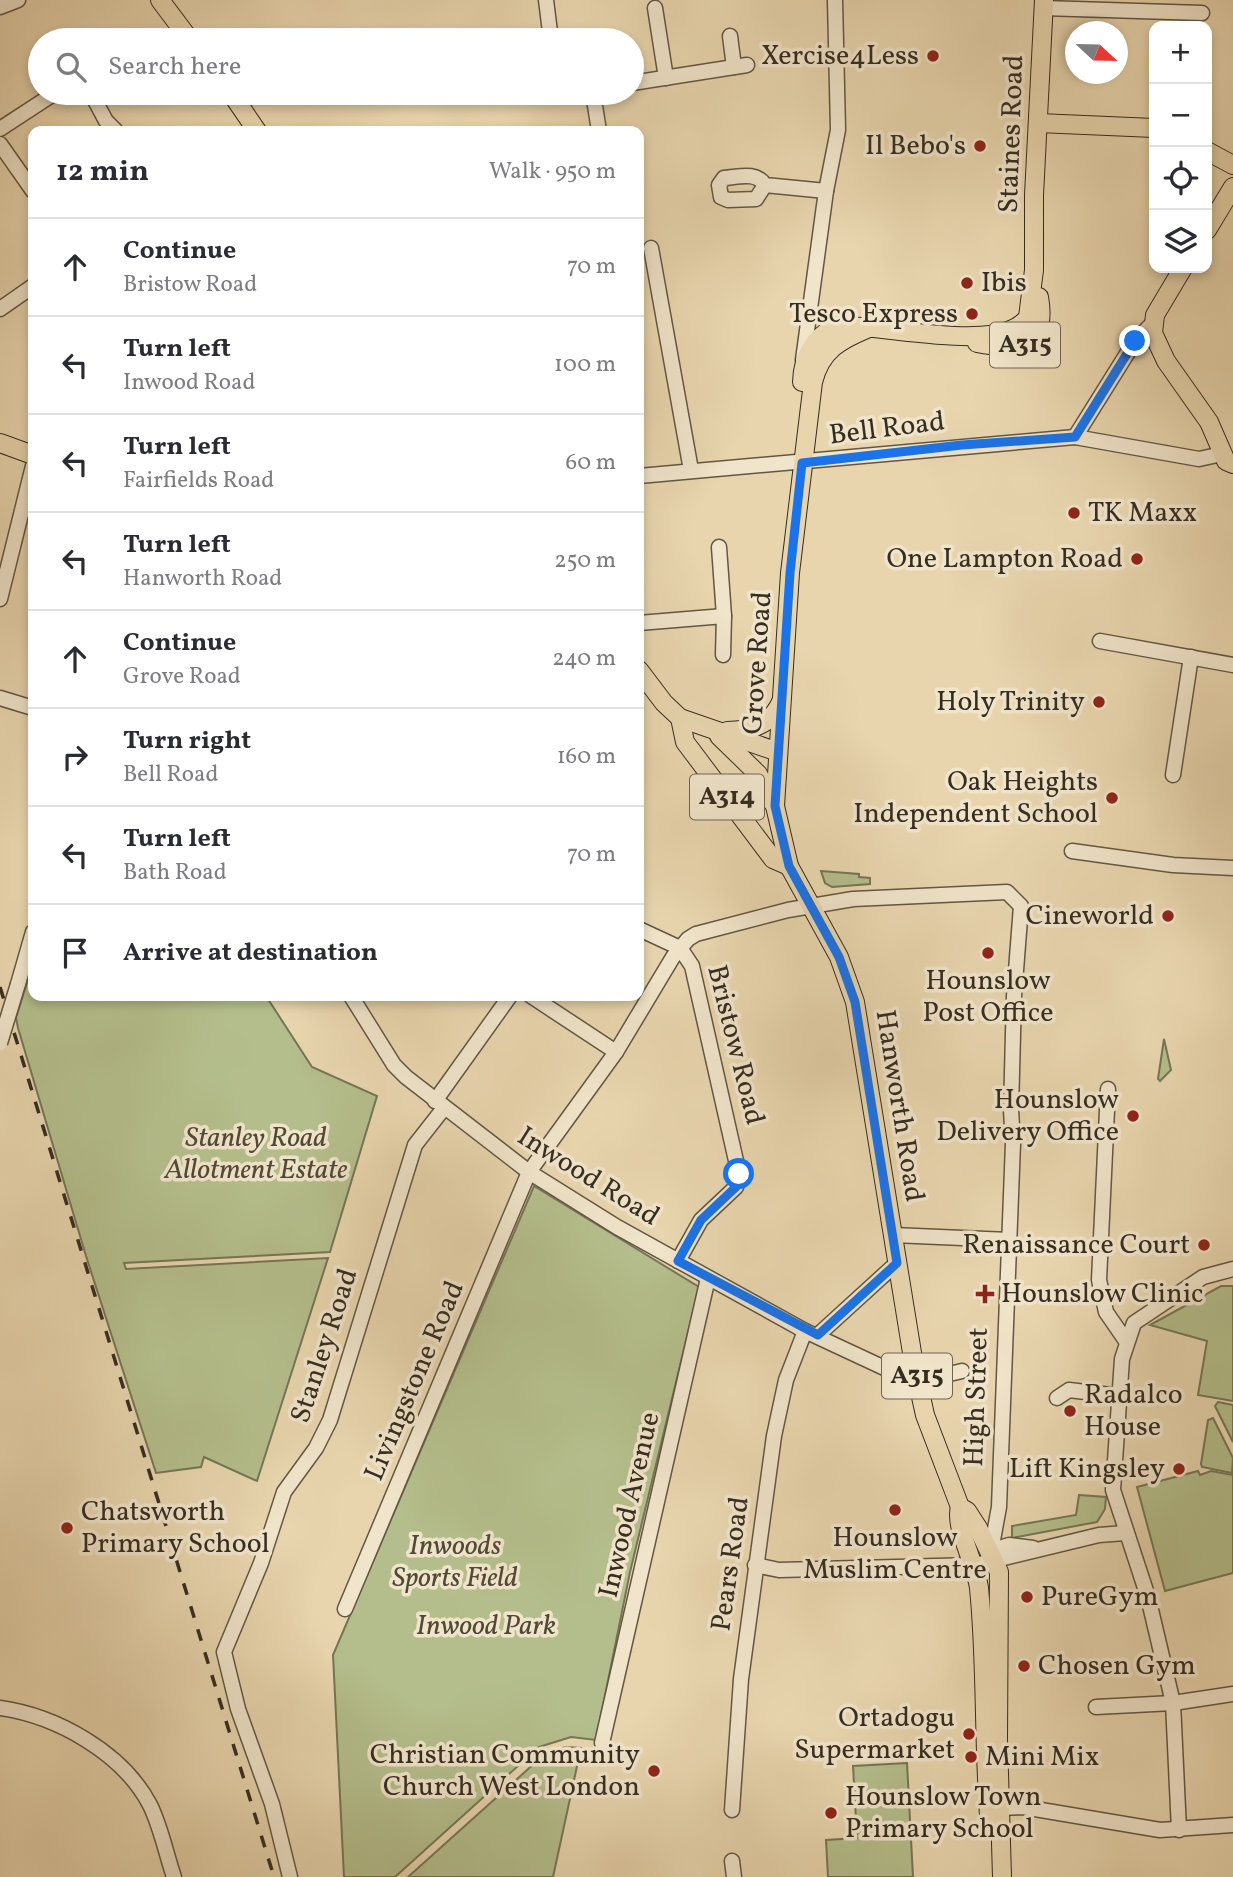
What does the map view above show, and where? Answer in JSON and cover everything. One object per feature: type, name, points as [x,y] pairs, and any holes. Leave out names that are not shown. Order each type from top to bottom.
[{"type":"main road","points":[[160,0],[181,28]]},
{"type":"main road","name":"Staines Road","points":[[804,438],[802,374],[808,350],[820,335],[835,327],[945,335],[1012,348],[1026,344],[1040,325],[1040,303],[1034,270],[1043,4]]},
{"type":"main road","points":[[239,105],[254,126]]},
{"type":"main road","points":[[1038,123],[1149,128]]},
{"type":"main road","points":[[1212,154],[1233,165]]},
{"type":"main road","points":[[1212,222],[1233,187]]},
{"type":"main road","points":[[1180,273],[1152,324],[1160,349],[1209,422],[1228,459]]},
{"type":"main road","name":"Staines Road","points":[[802,463],[816,367],[826,351],[839,341],[869,328]]},
{"type":"main road","points":[[0,443],[28,453]]},
{"type":"main road","name":"Grove Road","points":[[789,866],[775,806],[802,463]]},
{"type":"main road","name":"Hanworth Road","points":[[644,677],[680,719],[777,755]]},
{"type":"main road","points":[[711,731],[743,730],[762,725],[775,714],[782,698]]},
{"type":"main road","name":"Hanworth Road","points":[[680,719],[685,742],[773,859],[789,866],[846,972],[855,1002],[897,1263],[925,1415],[960,1507],[957,1516],[975,1565]]},
{"type":"main road","name":"Hanworth Road","points":[[711,731],[728,742],[758,774],[775,806]]},
{"type":"main road","points":[[728,742],[777,755]]},
{"type":"main road","name":"Hanworth Road","points":[[960,1507],[967,1511],[993,1557]]},
{"type":"main road","points":[[983,1616],[993,1557]]},
{"type":"main road","name":"High Street","points":[[993,1557],[999,1572],[993,1877]]},
{"type":"main road","name":"High Street","points":[[975,1565],[983,1616],[994,1809],[1002,1877]]},
{"type":"street","points":[[0,7],[18,0]]},
{"type":"street","points":[[546,0],[550,28]]},
{"type":"street","points":[[802,374],[807,313],[838,130],[835,0]]},
{"type":"street","points":[[1043,4],[1202,13]]},
{"type":"street","points":[[655,8],[650,27],[666,78]]},
{"type":"street","points":[[644,81],[741,66],[730,36]]},
{"type":"street","points":[[0,129],[37,105]]},
{"type":"street","points":[[97,105],[111,126]]},
{"type":"street","points":[[595,105],[598,126]]},
{"type":"street","points":[[0,144],[28,184]]},
{"type":"street","points":[[765,185],[826,191]]},
{"type":"street","points":[[651,248],[647,271],[691,470]]},
{"type":"street","points":[[0,309],[28,290]]},
{"type":"street","points":[[807,313],[820,335]]},
{"type":"street","points":[[1075,437],[1135,341],[1152,324]]},
{"type":"street","name":"Bell Road","points":[[644,475],[1075,437],[1199,459],[1228,459]]},
{"type":"street","points":[[0,599],[28,486]]},
{"type":"street","points":[[719,547],[724,616],[723,655]]},
{"type":"street","points":[[644,623],[724,616]]},
{"type":"street","points":[[1100,641],[1233,665]]},
{"type":"street","points":[[1173,775],[1191,657]]},
{"type":"street","points":[[0,698],[28,706]]},
{"type":"street","points":[[1072,851],[1173,865],[1233,868]]},
{"type":"street","name":"High Street","points":[[680,948],[696,934],[810,905],[883,896],[1007,892],[1016,897],[1021,906],[1014,996],[1011,1110],[1013,1143],[999,1507],[993,1557]]},
{"type":"street","points":[[644,931],[680,948]]},
{"type":"street","name":"Livingstone Road","points":[[345,1609],[529,1172],[616,1052],[680,948]]},
{"type":"street","name":"Bristow Road","points":[[678,1261],[701,1220],[736,1187],[739,1174],[692,966],[680,948]]},
{"type":"street","points":[[0,1043],[28,949]]},
{"type":"street","name":"Inwood Road","points":[[354,1001],[394,1065],[439,1104],[529,1172],[708,1278],[900,1377],[918,1380]]},
{"type":"street","name":"Stanley Road","points":[[290,1877],[272,1804],[238,1709],[224,1652],[261,1563],[284,1492],[316,1448],[330,1420],[415,1145],[507,1001]]},
{"type":"street","points":[[539,1001],[616,1052]]},
{"type":"street","points":[[1108,1089],[1099,1280],[1106,1312],[1126,1341]]},
{"type":"street","points":[[893,1235],[1009,1240]]},
{"type":"street","points":[[812,1333],[897,1263]]},
{"type":"street","points":[[1179,1830],[1173,1703],[1148,1597],[1125,1533],[1112,1479],[1119,1396],[1126,1341],[1134,1323],[1203,1277],[1233,1269]]},
{"type":"street","name":"Inwood Avenue","points":[[603,1743],[708,1278]]},
{"type":"street","name":"Pears Road","points":[[732,1810],[741,1679],[774,1436],[786,1380],[812,1333]]},
{"type":"street","points":[[918,1380],[962,1371]]},
{"type":"street","points":[[1057,1398],[1069,1390],[1119,1396]]},
{"type":"street","points":[[1099,1535],[1119,1513]]},
{"type":"street","points":[[755,1565],[779,1570],[921,1569],[975,1565],[993,1557],[1099,1535],[1125,1533]]},
{"type":"street","points":[[1096,1707],[1173,1703],[1233,1695]]},
{"type":"street","points":[[0,1708],[68,1731],[104,1751],[130,1775],[150,1806],[174,1877]]},
{"type":"street","points":[[994,1809],[1020,1806],[1147,1829],[1179,1830],[1233,1825]]},
{"type":"street","points":[[732,1861],[734,1877]]},
{"type":"green space","points":[[821,871],[859,874],[859,877],[870,878],[870,884],[832,887],[825,883]]},
{"type":"green space","name":"Stanley Road Allotment Estate","points":[[28,979],[28,1001],[269,1001],[312,1067],[377,1096],[330,1252],[124,1263],[126,1269],[328,1258],[257,1481],[204,1457],[201,1467],[156,1473],[86,1256],[16,1018]]},
{"type":"green space","points":[[1164,1039],[1171,1070],[1160,1081],[1158,1079]]},
{"type":"green space","name":"Inwood Park","points":[[534,1186],[699,1287],[630,1572],[596,1740],[571,1737],[539,1747],[395,1877],[344,1877],[333,1655]]},
{"type":"green space","points":[[1221,1286],[1233,1286],[1233,1401],[1198,1395],[1207,1341],[1150,1325]]},
{"type":"green space","points":[[1218,1402],[1233,1405],[1233,1442],[1215,1406]]},
{"type":"green space","points":[[1213,1418],[1233,1458],[1232,1473],[1202,1467],[1208,1420]]},
{"type":"green space","points":[[1198,1471],[1200,1475],[1211,1471],[1233,1475],[1233,1573],[1165,1591],[1137,1487]]},
{"type":"green space","points":[[1079,1495],[1106,1497],[1105,1509],[1097,1522],[1012,1538],[1012,1526],[1076,1515]]},
{"type":"green space","points":[[566,1747],[581,1748],[553,1877],[408,1877],[546,1753]]},
{"type":"green space","points":[[907,1763],[913,1877],[828,1877],[826,1840],[857,1838],[853,1766]]},
{"type":"railway","points":[[0,987],[274,1877]]},
{"type":"place","name":"Xercise4Less","points":[[933,56]]},
{"type":"place","name":"Il Bebo's","points":[[980,146]]},
{"type":"place","name":"Ibis","points":[[967,283]]},
{"type":"place","name":"Tesco Express","points":[[972,314]]},
{"type":"place","name":"TK Maxx","points":[[1074,513]]},
{"type":"place","name":"One Lampton Road","points":[[1137,559]]},
{"type":"place","name":"Holy Trinity","points":[[1099,702]]},
{"type":"place","name":"Oak Heights Independent School","points":[[1112,798]]},
{"type":"place","name":"Cineworld","points":[[1168,916]]},
{"type":"place","name":"Hounslow Post Office","points":[[988,953]]},
{"type":"place","name":"Hounslow Delivery Office","points":[[1133,1116]]},
{"type":"place","name":"Renaissance Court","points":[[1204,1245]]},
{"type":"place","name":"Hounslow Clinic","points":[[985,1294]]},
{"type":"place","name":"Radalco House","points":[[1070,1411]]},
{"type":"place","name":"Lift Kingsley","points":[[1179,1469]]},
{"type":"place","name":"Hounslow Muslim Centre","points":[[895,1510]]},
{"type":"place","name":"Chatsworth Primary School","points":[[67,1528]]},
{"type":"place","name":"PureGym","points":[[1027,1597]]},
{"type":"place","name":"Chosen Gym","points":[[1024,1666]]},
{"type":"place","name":"Ortadogu Supermarket","points":[[969,1734]]},
{"type":"place","name":"Mini Mix","points":[[971,1757]]},
{"type":"place","name":"Christian Community Church West London","points":[[654,1771]]},
{"type":"place","name":"Hounslow Town Primary School","points":[[831,1813]]},
{"type":"route","points":[[739,1174],[736,1187],[701,1220],[678,1261],[805,1331],[818,1335],[826,1331],[897,1263],[855,1002],[839,957],[789,866],[777,827],[776,775],[790,573],[802,463],[962,445],[1075,437],[1135,341]]},
{"type":"park label","name":"Inwoods Sports Field","points":[[455,1562]]}]
